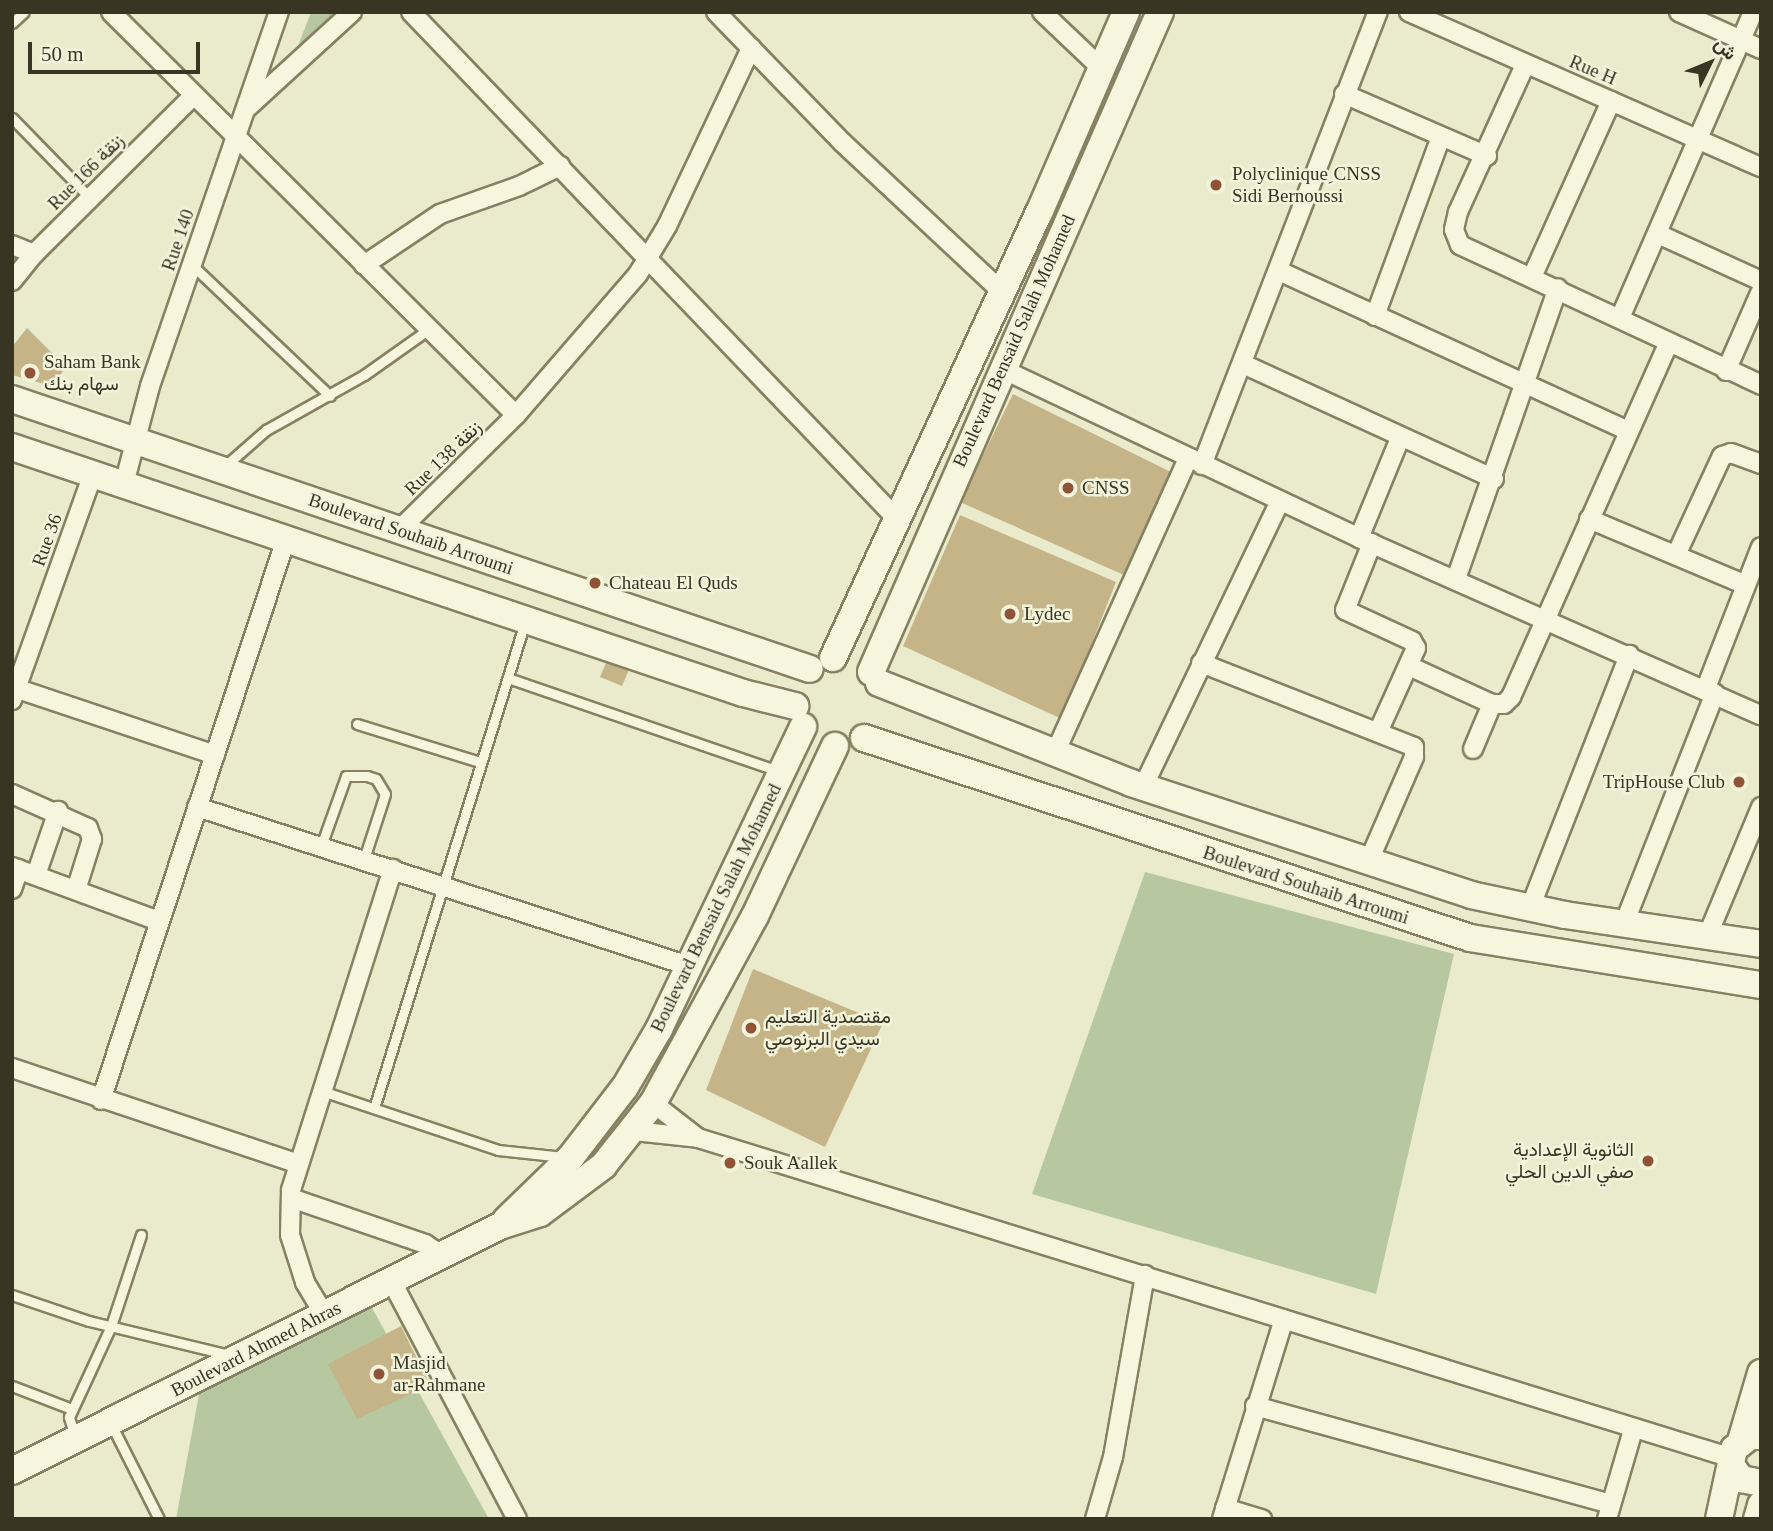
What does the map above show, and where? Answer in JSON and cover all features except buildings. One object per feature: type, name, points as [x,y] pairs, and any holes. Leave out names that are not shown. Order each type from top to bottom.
[{"type":"street","points":[[111,12],[235,139],[516,415]]},
{"type":"street","name":"Rue 140","points":[[124,484],[134,439],[279,12]]},
{"type":"street","points":[[246,109],[352,12]]},
{"type":"street","points":[[411,12],[649,257],[898,520]]},
{"type":"street","points":[[716,12],[843,143],[1002,292]]},
{"type":"street","points":[[1042,12],[1100,67]]},
{"type":"street","name":"Boulevard Bensaid Salah Mohamed","points":[[821,663],[898,520],[1126,12]]},
{"type":"street","name":"Boulevard Bensaid Salah Mohamed","points":[[875,678],[1002,369],[1160,12]]},
{"type":"street","points":[[1055,753],[1242,364],[1378,12]]},
{"type":"street","name":"Rue H","points":[[1409,12],[1761,167]]},
{"type":"street","points":[[1679,12],[1761,48]]},
{"type":"street","points":[[1620,318],[1700,139],[1752,12]]},
{"type":"street","name":"Rue 138 زنقة","points":[[399,530],[516,415],[622,296],[649,257],[751,48]]},
{"type":"street","points":[[1525,65],[1487,156],[1458,212],[1457,240],[1466,249],[1558,288],[1668,345],[1761,385]]},
{"type":"street","points":[[1345,94],[1487,156]]},
{"type":"street","name":"Rue 166 زنقة","points":[[12,281],[34,254],[193,96]]},
{"type":"street","points":[[1532,277],[1611,101]]},
{"type":"street","points":[[1375,316],[1441,137]]},
{"type":"street","points":[[364,265],[440,214],[519,186],[560,166]]},
{"type":"street","points":[[1658,234],[1761,281]]},
{"type":"street","points":[[12,245],[34,254]]},
{"type":"street","points":[[1279,271],[1523,380],[1628,431]]},
{"type":"street","points":[[1456,579],[1494,479],[1518,409],[1523,380],[1558,288]]},
{"type":"street","points":[[1726,371],[1761,291]]},
{"type":"street","points":[[1409,666],[1492,704],[1504,704],[1511,696],[1668,345]]},
{"type":"street","points":[[1242,364],[1494,479]]},
{"type":"street","points":[[1002,369],[1366,541],[1761,715]]},
{"type":"street","name":"Boulevard Souhaib Arroumi","points":[[12,399],[223,468],[399,530],[821,663]]},
{"type":"street","points":[[1379,730],[1416,648],[1412,641],[1345,610],[1400,438]]},
{"type":"street","points":[[12,447],[526,619],[799,717],[820,741],[835,746],[864,738],[881,714],[875,678],[854,660],[821,663],[798,685],[799,717]]},
{"type":"street","points":[[1676,555],[1722,456],[1731,453],[1761,464]]},
{"type":"street","name":"Rue 36","points":[[14,691],[93,474]]},
{"type":"street","points":[[1143,787],[1280,501]]},
{"type":"street","points":[[1589,519],[1746,585]]},
{"type":"street","points":[[100,1100],[286,539]]},
{"type":"street","points":[[1624,924],[1711,691],[1761,547]]},
{"type":"street","points":[[1530,908],[1629,655]]},
{"type":"street","points":[[1201,663],[1379,730],[1414,747],[1414,757],[1368,863]]},
{"type":"street","name":"Boulevard Souhaib Arroumi","points":[[875,678],[1143,787],[1368,863],[1530,908],[1761,944]]},
{"type":"street","points":[[14,691],[215,755]]},
{"type":"street","points":[[1473,750],[1492,704]]},
{"type":"street","name":"Boulevard Bensaid Salah Mohamed","points":[[625,1087],[689,966],[782,772],[799,717]]},
{"type":"street","name":"Boulevard Souhaib Arroumi","points":[[864,738],[1470,937],[1761,985]]},
{"type":"street","name":"Boulevard Bensaid Salah Mohamed","points":[[653,1103],[755,916],[835,746]]},
{"type":"street","points":[[12,794],[58,811],[88,828],[92,839],[76,890]]},
{"type":"street","points":[[197,807],[689,966]]},
{"type":"street","points":[[1707,937],[1761,807]]},
{"type":"street","points":[[12,889],[58,811]]},
{"type":"street","points":[[324,1314],[305,1282],[290,1235],[296,1163],[393,869]]},
{"type":"street","points":[[22,870],[159,921]]},
{"type":"street","points":[[12,1068],[100,1100],[296,1163]]},
{"type":"street","points":[[625,1087],[653,1103],[698,1138]]},
{"type":"street","name":"Boulevard Ahmed Ahras","points":[[500,1226],[571,1157],[625,1087]]},
{"type":"street","name":"Boulevard Ahmed Ahras","points":[[12,1471],[500,1226],[540,1213],[573,1191],[634,1131],[653,1103]]},
{"type":"street","points":[[605,1115],[634,1131],[698,1138],[1145,1275],[1633,1430],[1742,1451]]},
{"type":"street","points":[[291,1198],[425,1244],[443,1256]]},
{"type":"street","points":[[1096,1519],[1113,1457],[1145,1275]]},
{"type":"street","points":[[391,1282],[517,1519]]},
{"type":"street","points":[[1262,1519],[1224,1513],[1255,1406],[1284,1320]]},
{"type":"street","points":[[1719,1519],[1742,1451],[1761,1373]]},
{"type":"street","points":[[1255,1406],[1609,1512],[1633,1430]]},
{"type":"street","points":[[1742,1451],[1741,1479],[1761,1483]]},
{"type":"street","points":[[1757,1519],[1761,1505]]},
{"type":"lane","points":[[12,23],[24,12]]},
{"type":"lane","points":[[12,118],[90,198]]},
{"type":"lane","points":[[192,265],[330,396]]},
{"type":"lane","points":[[223,468],[266,430],[330,396],[429,328]]},
{"type":"lane","points":[[374,1108],[441,884],[526,619]]},
{"type":"lane","points":[[508,678],[782,772]]},
{"type":"lane","points":[[357,724],[480,762]]},
{"type":"lane","points":[[321,846],[346,776],[367,776],[376,779],[386,794],[364,859]]},
{"type":"lane","points":[[320,1090],[498,1150],[571,1157]]},
{"type":"lane","points":[[76,1440],[69,1417],[111,1326],[141,1235]]},
{"type":"lane","points":[[12,1296],[111,1326],[238,1357]]},
{"type":"lane","points":[[12,1386],[72,1409]]},
{"type":"lane","points":[[111,1422],[159,1519]]},
{"type":"green space","points":[[311,12],[343,12],[292,62]]},
{"type":"green space","points":[[1145,872],[1454,954],[1376,1294],[1032,1194]]},
{"type":"green space","points":[[366,1297],[489,1519],[176,1519],[202,1378]]},
{"type":"place","name":"Polyclinique ِCNSS Sidi Bernoussi","points":[[1216,185]]},
{"type":"place","name":"Saham Bank سهام بنك","points":[[30,373]]},
{"type":"place","name":"CNSS","points":[[1068,488]]},
{"type":"place","name":"Chateau El Quds","points":[[595,583]]},
{"type":"place","name":"Lydec","points":[[1010,614]]},
{"type":"place","name":"TripHouse Club","points":[[1739,782]]},
{"type":"place","name":"مقتصدية التعليم سيدي البرنوصي","points":[[751,1028]]},
{"type":"place","name":"الثانوية الإعدادية صفي الدين الحلي","points":[[1648,1161]]},
{"type":"place","name":"Souk Aallek","points":[[730,1163]]},
{"type":"place","name":"Masjid ar-Rahmane","points":[[379,1374]]}]
